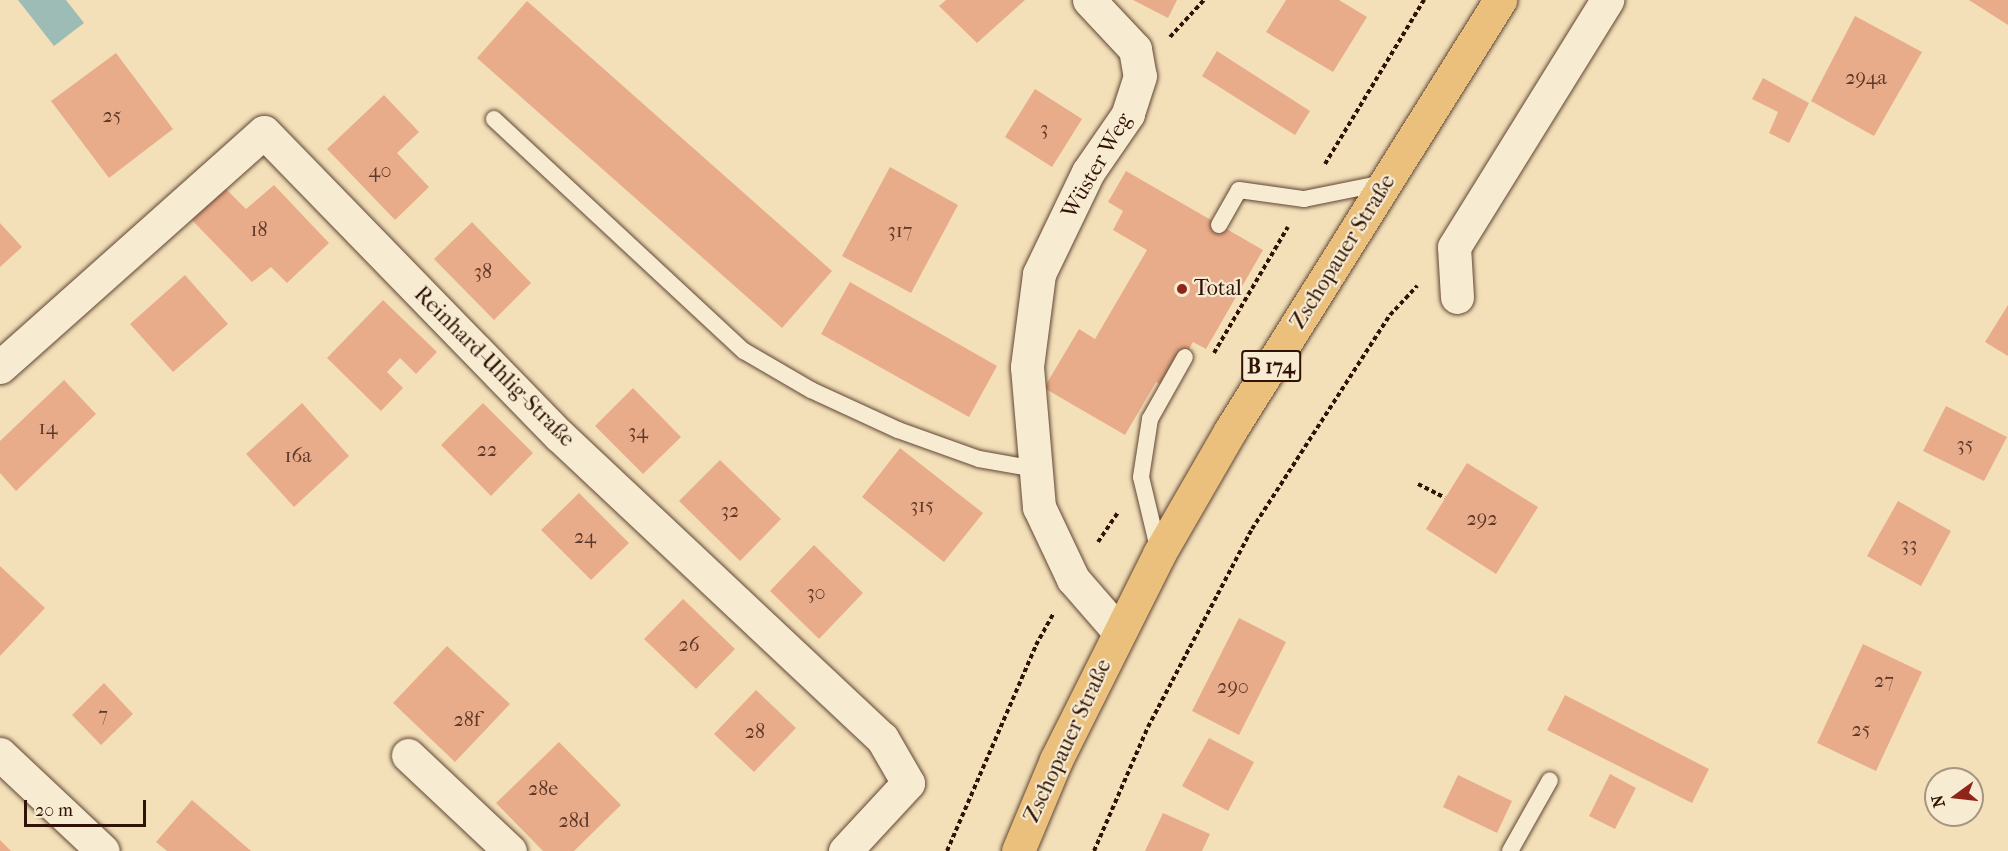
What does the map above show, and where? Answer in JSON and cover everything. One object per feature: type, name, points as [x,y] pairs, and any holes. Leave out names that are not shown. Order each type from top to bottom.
[{"type":"main road","name":"Zschopauer Straße","points":[[1018,851],[1056,760],[1159,554],[1230,431],[1500,0]]},
{"type":"street","name":"Wüster Weg","points":[[1040,274],[1088,172],[1128,114],[1140,76],[1135,49],[1089,0]]},
{"type":"street","points":[[1457,297],[1454,247],[1607,0]]},
{"type":"street","name":"Reinhard-Uhlig-Straße","points":[[0,367],[264,132],[560,436],[882,738],[908,783],[845,851]]},
{"type":"street","name":"Zschopauer Straße","points":[[1040,274],[1027,367],[1039,507],[1073,579],[1119,632]]},
{"type":"street","points":[[0,754],[103,851]]},
{"type":"street","points":[[408,755],[510,851]]},
{"type":"lane","points":[[494,119],[744,351],[811,390],[898,430],[979,459],[1036,469]]},
{"type":"lane","points":[[1220,225],[1239,190],[1304,199],[1387,182]]},
{"type":"lane","points":[[1159,554],[1142,477],[1150,419],[1185,357]]},
{"type":"lane","points":[[1510,851],[1550,780]]},
{"type":"path","points":[[1094,851],[1148,727],[1258,519],[1390,315],[1454,247]]},
{"type":"path","points":[[1418,484],[1445,498]]},
{"type":"water","points":[[18,0],[66,0],[84,23],[54,46]]},
{"type":"building","points":[[946,0],[1025,0],[977,43],[939,6]]},
{"type":"building","points":[[1133,0],[1177,0],[1168,18]]},
{"type":"building","points":[[1286,0],[1339,0],[1367,17],[1333,72],[1266,32]]},
{"type":"building","points":[[1969,0],[2008,0],[2008,25]]},
{"type":"building","points":[[527,1],[832,271],[782,328],[477,58]]},
{"type":"building","points":[[1855,16],[1922,52],[1874,136],[1811,101]]},
{"type":"building","points":[[1217,51],[1310,111],[1295,135],[1202,76]]},
{"type":"building","points":[[116,53],[173,129],[109,178],[51,101]]},
{"type":"building","points":[[1763,78],[1809,103],[1789,143],[1769,133],[1778,112],[1752,99]]},
{"type":"building","points":[[1035,89],[1082,119],[1052,167],[1005,137]]},
{"type":"building","points":[[384,95],[419,132],[397,153],[429,187],[395,220],[327,149]]},
{"type":"building","points":[[890,167],[958,205],[911,293],[842,256]]},
{"type":"building","name":"Total","points":[[1126,171],[1263,250],[1206,349],[1193,342],[1167,388],[1156,382],[1125,435],[1044,388],[1079,329],[1095,339],[1147,250],[1113,230],[1123,211],[1108,202]]},
{"type":"building","points":[[222,185],[246,209],[274,185],[329,243],[287,283],[271,267],[252,282],[188,216]]},
{"type":"building","points":[[472,222],[531,283],[494,320],[434,259]]},
{"type":"building","points":[[0,223],[22,247],[0,267]]},
{"type":"building","points":[[185,275],[228,324],[173,372],[130,324]]},
{"type":"building","points":[[850,282],[997,366],[969,417],[821,334]]},
{"type":"building","points":[[383,300],[437,352],[416,374],[400,358],[387,372],[403,388],[381,411],[327,358]]},
{"type":"building","points":[[2008,305],[2008,356],[1985,342]]},
{"type":"building","points":[[64,380],[96,414],[16,491],[0,473],[0,441]]},
{"type":"building","points":[[633,388],[681,437],[643,474],[595,426]]},
{"type":"building","points":[[302,403],[349,456],[294,507],[246,454]]},
{"type":"building","points":[[483,403],[533,453],[491,496],[441,445]]},
{"type":"building","points":[[1946,406],[2007,437],[1984,481],[1923,451]]},
{"type":"building","points":[[900,448],[983,513],[944,562],[862,497]]},
{"type":"building","points":[[720,460],[781,519],[740,561],[679,501]]},
{"type":"building","points":[[1467,463],[1538,507],[1496,574],[1426,529]]},
{"type":"building","points":[[579,493],[629,543],[591,580],[541,530]]},
{"type":"building","points":[[1898,501],[1951,531],[1921,586],[1867,556]]},
{"type":"building","points":[[814,545],[863,593],[819,639],[770,591]]},
{"type":"building","points":[[0,566],[45,608],[0,656]]},
{"type":"building","points":[[683,599],[735,649],[696,689],[644,639]]},
{"type":"building","points":[[1239,618],[1286,642],[1239,735],[1192,711]]},
{"type":"building","points":[[1863,644],[1922,672],[1876,771],[1817,743]]},
{"type":"building","points":[[447,646],[510,704],[455,762],[393,703]]},
{"type":"building","points":[[104,683],[133,714],[101,745],[72,715]]},
{"type":"building","points":[[756,690],[796,728],[754,772],[714,734]]},
{"type":"building","points":[[1565,695],[1709,769],[1692,803],[1547,730]]},
{"type":"building","points":[[1209,738],[1254,762],[1228,811],[1182,786]]},
{"type":"building","points":[[559,742],[621,805],[574,851],[543,851],[496,803]]},
{"type":"building","points":[[1610,774],[1636,788],[1615,829],[1589,816]]},
{"type":"building","points":[[1458,775],[1512,801],[1497,833],[1443,807]]},
{"type":"building","points":[[192,800],[251,851],[167,851],[156,842]]},
{"type":"building","points":[[1163,813],[1210,834],[1202,851],[1145,851]]},
{"type":"building","points":[[0,840],[11,851],[0,851]]},
{"type":"place","name":"Total","points":[[1182,289]]}]
